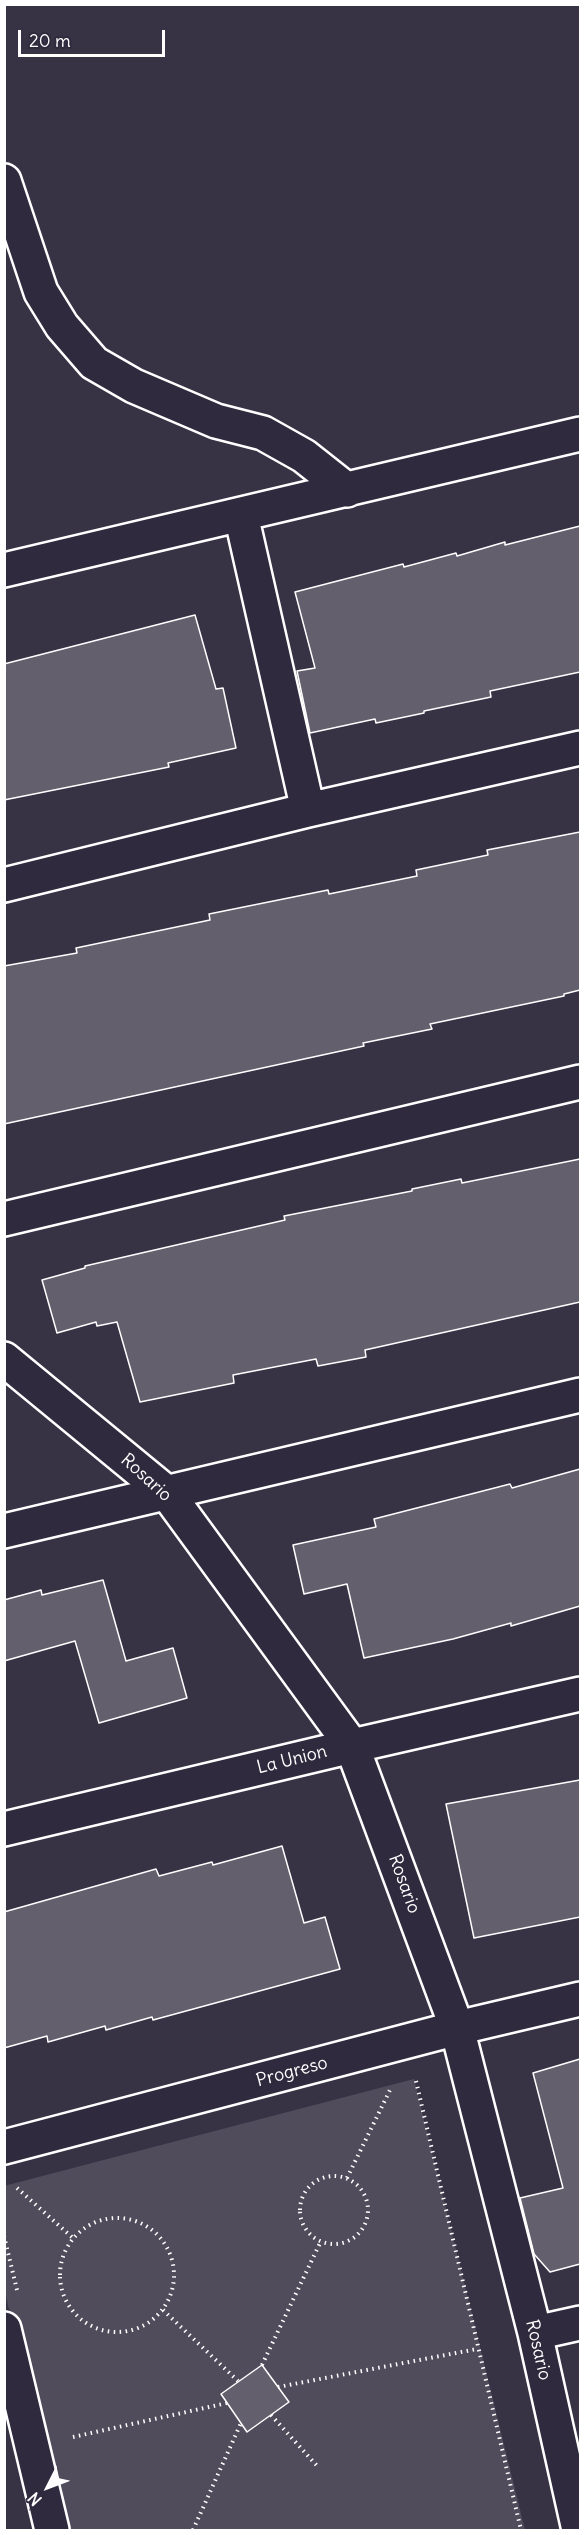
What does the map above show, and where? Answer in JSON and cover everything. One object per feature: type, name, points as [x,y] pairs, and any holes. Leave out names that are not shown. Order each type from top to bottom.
[{"type":"street","points":[[4,181],[41,292],[62,326],[94,363],[134,386],[216,421],[263,433],[304,456],[347,490]]},
{"type":"street","points":[[4,570],[580,434]]},
{"type":"street","points":[[241,515],[308,810]]},
{"type":"street","points":[[4,885],[308,810],[580,748]]},
{"type":"street","points":[[4,1219],[580,1082]]},
{"type":"street","name":"Rosario","points":[[4,1359],[167,1493],[352,1746],[457,2028],[535,2334],[579,2530]]},
{"type":"street","points":[[4,1531],[580,1395]]},
{"type":"street","name":"La Union","points":[[4,1830],[580,1694]]},
{"type":"street","name":"Progreso","points":[[4,2147],[457,2028],[580,1999]]},
{"type":"street","points":[[535,2334],[580,2323]]},
{"type":"street","points":[[4,2329],[52,2530]]},
{"type":"path","points":[[405,2082],[416,2079],[477,2349],[521,2530]]},
{"type":"path","points":[[347,2178],[393,2084],[382,2087]]},
{"type":"path","points":[[330,2176],[347,2178],[362,2189],[367,2200],[369,2212],[365,2223],[351,2240],[338,2244],[321,2241],[310,2233],[303,2222],[300,2214],[303,2199],[311,2185],[321,2179],[330,2176]]},
{"type":"path","points":[[10,2181],[73,2238]]},
{"type":"path","points":[[107,2218],[136,2221],[151,2229],[165,2243],[173,2264],[172,2294],[163,2310],[145,2325],[126,2332],[106,2332],[81,2320],[66,2302],[60,2280],[62,2256],[73,2238],[87,2226],[107,2218]]},
{"type":"path","points":[[262,2365],[321,2241]]},
{"type":"path","points":[[163,2310],[238,2381]]},
{"type":"path","points":[[278,2387],[477,2349]]},
{"type":"path","points":[[64,2439],[227,2403]]},
{"type":"path","points":[[271,2415],[319,2468]]},
{"type":"path","points":[[194,2530],[241,2423]]},
{"type":"shaded area","points":[[414,2079],[525,2530],[60,2530],[5,2292],[4,2186]]},
{"type":"building","points":[[580,526],[580,672],[490,691],[491,697],[424,711],[424,713],[376,723],[375,719],[310,733],[297,671],[315,668],[295,592],[403,564],[404,567],[456,553],[457,556],[505,542],[505,545]]},
{"type":"building","points":[[195,615],[216,689],[223,688],[236,748],[168,763],[169,767],[4,800],[4,664]]},
{"type":"building","points":[[580,832],[580,990],[564,994],[564,996],[430,1024],[432,1029],[363,1043],[364,1046],[4,1124],[4,966],[77,953],[76,948],[210,920],[209,914],[328,890],[329,894],[417,876],[416,870],[488,855],[487,850]]},
{"type":"building","points":[[580,1159],[580,1302],[365,1350],[366,1357],[318,1366],[316,1359],[233,1375],[234,1383],[140,1402],[117,1322],[97,1326],[96,1322],[57,1333],[42,1280],[85,1268],[85,1266],[285,1220],[284,1216],[461,1179],[462,1183]]},
{"type":"building","points":[[580,1469],[580,1606],[511,1626],[511,1623],[453,1639],[364,1658],[347,1584],[304,1594],[293,1545],[376,1527],[374,1519],[510,1484],[512,1488]]},
{"type":"building","points":[[103,1580],[126,1661],[173,1648],[187,1698],[99,1723],[75,1641],[4,1661],[4,1600],[41,1590],[42,1595]]},
{"type":"building","points":[[580,1780],[580,1917],[474,1938],[446,1804]]},
{"type":"building","points":[[282,1846],[304,1923],[325,1917],[340,1969],[153,2020],[152,2017],[106,2030],[105,2026],[48,2042],[47,2036],[4,2048],[4,1912],[156,1869],[159,1876],[212,1862],[213,1865]]},
{"type":"building","points":[[580,2059],[580,2264],[550,2272],[534,2254],[520,2198],[563,2188],[533,2073]]},
{"type":"building","points":[[262,2365],[289,2402],[247,2432],[221,2394]]}]
